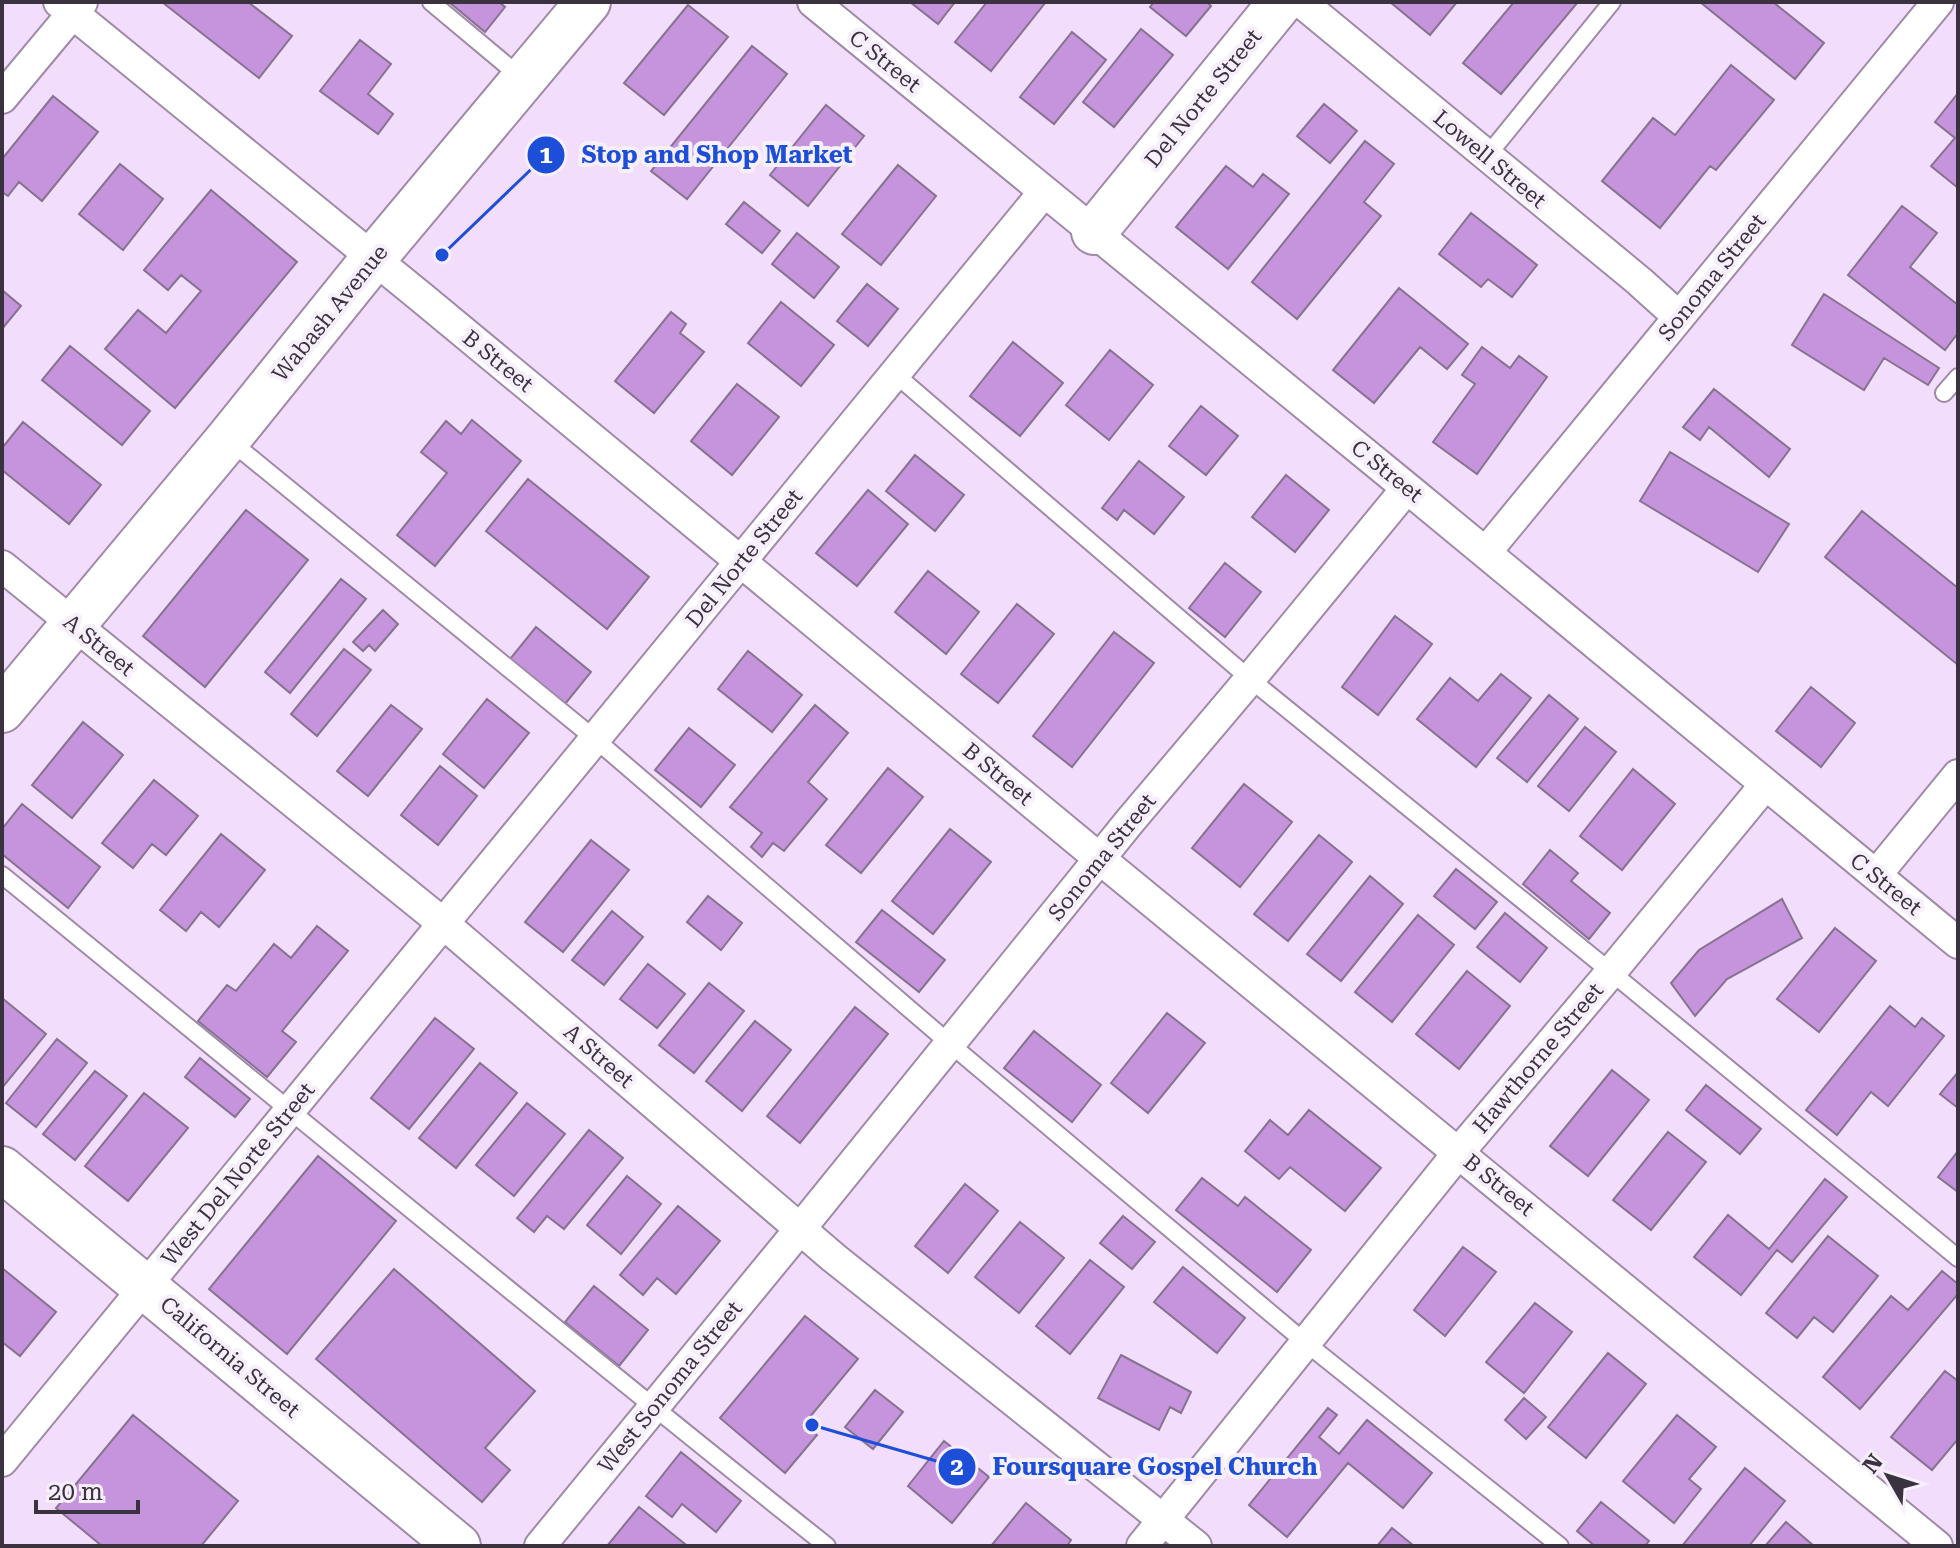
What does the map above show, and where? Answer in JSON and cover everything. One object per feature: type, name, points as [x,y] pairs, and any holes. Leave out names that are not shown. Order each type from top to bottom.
[{"type":"main road","name":"Wabash Avenue","points":[[2,710],[588,2]]},
{"type":"main road","name":"Del Norte Street","points":[[1094,232],[1281,2]]},
{"type":"main road","name":"California Street","points":[[2,1169],[458,1546]]},
{"type":"street","name":"C Street","points":[[813,2],[1958,943]]},
{"type":"street","name":"Lowell Street","points":[[1301,2],[1679,317]]},
{"type":"street","name":"Sonoma Street","points":[[1486,552],[1938,2]]},
{"type":"street","points":[[2,98],[71,6]]},
{"type":"street","name":"B Street","points":[[71,6],[1100,859],[1937,1546]]},
{"type":"street","name":"Del Norte Street","points":[[444,924],[1044,192]]},
{"type":"street","name":"Sonoma Street","points":[[800,1229],[1130,821],[1407,488]]},
{"type":"street","name":"A Street","points":[[2,566],[444,924],[834,1258],[1196,1546]]},
{"type":"street","points":[[1876,875],[1958,775]]},
{"type":"street","name":"Hawthorne Street","points":[[1142,1546],[1459,1152],[1765,785]]},
{"type":"street","name":"West Del Norte Street","points":[[2,1461],[444,924]]},
{"type":"street","name":"West Sonoma Street","points":[[540,1546],[800,1229]]},
{"type":"lane","points":[[431,2],[524,80]]},
{"type":"lane","points":[[1487,156],[1612,2]]},
{"type":"lane","points":[[895,374],[1250,679],[1958,1258]]},
{"type":"lane","points":[[1944,393],[1958,377]]},
{"type":"lane","points":[[228,439],[595,739],[949,1043],[1306,1343],[1560,1546]]},
{"type":"lane","points":[[2,875],[653,1408],[827,1546]]},
{"type":"building","points":[[162,2],[248,2],[292,36],[259,78]]},
{"type":"building","points":[[449,2],[499,2],[505,7],[485,32]]},
{"type":"building","points":[[910,2],[955,2],[938,24]]},
{"type":"building","points":[[987,2],[1045,3],[991,71],[955,42]]},
{"type":"building","points":[[1154,2],[1207,2],[1211,6],[1186,36],[1150,7]]},
{"type":"building","points":[[1390,2],[1457,2],[1430,35]]},
{"type":"building","points":[[1514,2],[1578,2],[1501,94],[1463,63]]},
{"type":"building","points":[[1700,2],[1773,2],[1824,43],[1795,79]]},
{"type":"building","points":[[688,5],[728,37],[664,115],[624,83]]},
{"type":"building","points":[[1141,29],[1173,55],[1114,127],[1083,102]]},
{"type":"building","points":[[1072,32],[1106,60],[1054,124],[1020,97]]},
{"type":"building","points":[[360,40],[391,64],[368,94],[393,114],[378,134],[320,91]]},
{"type":"building","points":[[752,46],[787,74],[687,199],[651,171]]},
{"type":"building","points":[[1731,65],[1774,100],[1716,170],[1710,166],[1660,228],[1602,181],[1653,118],[1675,135]]},
{"type":"building","points":[[1958,93],[1958,188],[1931,166],[1955,138],[1935,122]]},
{"type":"building","points":[[53,96],[98,132],[42,201],[19,182],[8,196],[2,192],[2,159]]},
{"type":"building","points":[[1324,104],[1357,131],[1330,163],[1297,136]]},
{"type":"building","points":[[826,105],[864,136],[808,206],[770,175]]},
{"type":"building","points":[[1365,141],[1394,164],[1364,202],[1381,216],[1297,319],[1252,282]]},
{"type":"building","points":[[120,164],[163,199],[123,250],[79,214]]},
{"type":"building","points":[[898,165],[936,196],[881,265],[842,234]]},
{"type":"building","points":[[1226,166],[1253,187],[1263,174],[1289,194],[1228,269],[1176,227]]},
{"type":"building","points":[[211,190],[297,262],[175,408],[105,349],[138,310],[166,333],[201,291],[181,275],[168,290],[144,270]]},
{"type":"building","points":[[744,202],[780,231],[762,253],[726,224]]},
{"type":"building","points":[[1902,206],[1937,233],[1910,267],[1958,305],[1958,333],[1945,350],[1848,275]]},
{"type":"building","points":[[1471,213],[1537,265],[1512,297],[1488,279],[1481,287],[1439,254]]},
{"type":"building","points":[[797,233],[839,267],[814,298],[772,264]]},
{"type":"building","points":[[867,284],[898,309],[868,346],[837,321]]},
{"type":"building","points":[[1399,288],[1468,344],[1447,369],[1420,347],[1374,403],[1333,370]]},
{"type":"building","points":[[2,290],[21,306],[2,329]]},
{"type":"building","points":[[1824,294],[1939,368],[1928,385],[1884,358],[1864,390],[1792,345]]},
{"type":"building","points":[[781,302],[834,345],[801,386],[748,343]]},
{"type":"building","points":[[671,312],[686,324],[680,333],[704,352],[654,413],[615,381]]},
{"type":"building","points":[[1013,342],[1063,383],[1020,436],[970,396]]},
{"type":"building","points":[[70,346],[150,411],[122,445],[42,380]]},
{"type":"building","points":[[1482,347],[1510,368],[1519,356],[1547,377],[1477,474],[1433,442],[1475,384],[1462,375]]},
{"type":"building","points":[[1110,350],[1153,385],[1109,440],[1066,405]]},
{"type":"building","points":[[737,384],[779,417],[732,475],[691,441]]},
{"type":"building","points":[[1714,389],[1790,449],[1769,477],[1709,427],[1700,440],[1683,427]]},
{"type":"building","points":[[1201,406],[1238,436],[1206,475],[1169,446]]},
{"type":"building","points":[[472,420],[521,461],[435,566],[397,535],[447,473],[421,452],[446,421],[461,434]]},
{"type":"building","points":[[23,422],[101,485],[69,524],[2,470],[2,448]]},
{"type":"building","points":[[1670,452],[1789,524],[1758,572],[1640,501]]},
{"type":"building","points":[[915,455],[964,495],[935,531],[886,491]]},
{"type":"building","points":[[1139,461],[1184,497],[1154,534],[1124,510],[1117,520],[1102,508]]},
{"type":"building","points":[[1286,475],[1329,510],[1295,552],[1252,517]]},
{"type":"building","points":[[528,479],[649,577],[607,629],[486,531]]},
{"type":"building","points":[[868,490],[908,524],[857,586],[816,553]]},
{"type":"building","points":[[246,510],[308,560],[205,687],[143,636]]},
{"type":"building","points":[[1862,511],[1958,588],[1958,665],[1825,557]]},
{"type":"building","points":[[1225,563],[1261,592],[1225,637],[1189,608]]},
{"type":"building","points":[[928,571],[979,612],[946,654],[895,612]]},
{"type":"building","points":[[341,579],[366,599],[290,693],[265,672]]},
{"type":"building","points":[[1017,604],[1054,634],[998,703],[961,674]]},
{"type":"building","points":[[383,610],[398,624],[375,651],[369,645],[363,651],[353,642]]},
{"type":"building","points":[[1395,616],[1432,644],[1378,715],[1342,687]]},
{"type":"building","points":[[536,627],[591,672],[565,704],[510,659]]},
{"type":"building","points":[[1114,632],[1154,663],[1072,767],[1033,736]]},
{"type":"building","points":[[344,649],[371,670],[317,736],[291,714]]},
{"type":"building","points":[[748,651],[802,695],[772,732],[718,689]]},
{"type":"building","points":[[1501,674],[1531,698],[1476,767],[1417,719],[1450,678],[1478,701]]},
{"type":"building","points":[[1811,687],[1855,723],[1821,767],[1776,731]]},
{"type":"building","points":[[1549,695],[1578,719],[1527,782],[1497,758]]},
{"type":"building","points":[[487,699],[529,733],[484,788],[443,754]]},
{"type":"building","points":[[391,705],[422,729],[368,796],[337,771]]},
{"type":"building","points":[[815,705],[848,733],[808,782],[827,799],[784,851],[773,843],[762,857],[751,847],[762,833],[730,807]]},
{"type":"building","points":[[83,722],[123,755],[72,818],[32,785]]},
{"type":"building","points":[[1585,727],[1616,752],[1569,811],[1538,786]]},
{"type":"building","points":[[689,728],[735,765],[701,807],[655,770]]},
{"type":"building","points":[[440,766],[477,796],[438,845],[401,815]]},
{"type":"building","points":[[888,768],[923,797],[861,873],[826,845]]},
{"type":"building","points":[[1633,769],[1675,804],[1622,870],[1580,836]]},
{"type":"building","points":[[154,780],[198,816],[166,855],[152,844],[133,868],[102,843]]},
{"type":"building","points":[[1244,784],[1292,822],[1240,887],[1192,848]]},
{"type":"building","points":[[22,804],[100,867],[68,908],[2,854],[2,829]]},
{"type":"building","points":[[950,829],[991,862],[933,934],[892,901]]},
{"type":"building","points":[[221,834],[265,870],[219,927],[201,912],[186,931],[160,910]]},
{"type":"building","points":[[1319,835],[1352,862],[1288,941],[1254,914]]},
{"type":"building","points":[[591,840],[629,870],[563,952],[525,922]]},
{"type":"building","points":[[1550,850],[1578,873],[1571,881],[1610,913],[1589,939],[1523,884]]},
{"type":"building","points":[[1456,869],[1497,902],[1475,929],[1434,896]]},
{"type":"building","points":[[1370,876],[1403,904],[1341,981],[1307,954]]},
{"type":"building","points":[[708,896],[742,923],[721,950],[687,922]]},
{"type":"building","points":[[1782,899],[1802,938],[1727,979],[1695,1016],[1671,983],[1699,950]]},
{"type":"building","points":[[882,910],[945,960],[919,992],[856,942]]},
{"type":"building","points":[[612,911],[643,937],[604,985],[572,960]]},
{"type":"building","points":[[1505,913],[1547,948],[1520,982],[1477,947]]},
{"type":"building","points":[[1418,915],[1454,945],[1392,1022],[1355,992]]},
{"type":"building","points":[[317,926],[348,951],[282,1031],[296,1042],[267,1077],[198,1021],[227,985],[236,991],[274,944],[291,958]]},
{"type":"building","points":[[1835,928],[1876,961],[1819,1032],[1777,999]]},
{"type":"building","points":[[648,964],[685,994],[657,1028],[620,999]]},
{"type":"building","points":[[1467,971],[1510,1006],[1459,1069],[1416,1034]]},
{"type":"building","points":[[709,983],[744,1011],[694,1073],[659,1045]]},
{"type":"building","points":[[2,998],[46,1034],[2,1088]]},
{"type":"building","points":[[1890,1006],[1915,1027],[1922,1018],[1944,1036],[1888,1106],[1871,1092],[1837,1135],[1806,1110]]},
{"type":"building","points":[[855,1007],[888,1034],[800,1143],[767,1116]]},
{"type":"building","points":[[1167,1013],[1205,1043],[1148,1113],[1111,1083]]},
{"type":"building","points":[[435,1018],[474,1049],[409,1129],[371,1098]]},
{"type":"building","points":[[755,1021],[791,1050],[742,1111],[706,1081]]},
{"type":"building","points":[[1034,1031],[1101,1085],[1072,1122],[1004,1068]]},
{"type":"building","points":[[57,1039],[87,1063],[36,1127],[6,1103]]},
{"type":"building","points":[[200,1058],[250,1099],[235,1117],[185,1077]]},
{"type":"building","points":[[480,1063],[517,1093],[456,1168],[419,1138]]},
{"type":"building","points":[[1612,1070],[1649,1100],[1588,1176],[1550,1146]]},
{"type":"building","points":[[95,1071],[127,1096],[75,1160],[43,1134]]},
{"type":"building","points":[[1958,1072],[1958,1108],[1940,1094]]},
{"type":"building","points":[[1706,1085],[1761,1129],[1740,1154],[1686,1110]]},
{"type":"building","points":[[144,1093],[188,1128],[128,1201],[85,1166]]},
{"type":"building","points":[[527,1103],[565,1134],[514,1196],[476,1165]]},
{"type":"building","points":[[1309,1110],[1381,1168],[1345,1211],[1290,1167],[1279,1179],[1245,1151],[1270,1120],[1288,1135]]},
{"type":"building","points":[[589,1130],[623,1158],[564,1229],[547,1216],[534,1232],[517,1218]]},
{"type":"building","points":[[1668,1132],[1706,1162],[1651,1230],[1613,1200]]},
{"type":"building","points":[[1958,1151],[1958,1192],[1938,1177]]},
{"type":"building","points":[[318,1156],[396,1221],[287,1354],[209,1289]]},
{"type":"building","points":[[627,1176],[661,1204],[621,1254],[587,1225]]},
{"type":"building","points":[[1202,1178],[1238,1206],[1245,1197],[1311,1250],[1277,1292],[1176,1210]]},
{"type":"building","points":[[1825,1179],[1847,1197],[1792,1262],[1777,1250],[1741,1295],[1694,1257],[1728,1215],[1769,1249]]},
{"type":"building","points":[[965,1184],[998,1211],[948,1273],[915,1246]]},
{"type":"building","points":[[678,1206],[720,1241],[676,1294],[657,1278],[643,1295],[620,1275]]},
{"type":"building","points":[[1123,1216],[1155,1242],[1132,1269],[1100,1243]]},
{"type":"building","points":[[1020,1222],[1064,1258],[1019,1313],[975,1277]]},
{"type":"building","points":[[1828,1236],[1878,1276],[1833,1332],[1814,1317],[1797,1338],[1766,1313]]},
{"type":"building","points":[[1463,1247],[1496,1272],[1445,1336],[1414,1310]]},
{"type":"building","points":[[1090,1260],[1124,1287],[1070,1354],[1036,1326]]},
{"type":"building","points":[[1183,1267],[1245,1318],[1217,1353],[1154,1302]]},
{"type":"building","points":[[2,1268],[56,1312],[20,1356],[2,1342]]},
{"type":"building","points":[[394,1269],[535,1391],[485,1448],[510,1470],[482,1502],[316,1359]]},
{"type":"building","points":[[1942,1271],[1958,1284],[1958,1294],[1860,1409],[1823,1377],[1891,1296],[1908,1310]]},
{"type":"building","points":[[594,1286],[648,1330],[619,1366],[565,1322]]},
{"type":"building","points":[[1535,1303],[1572,1332],[1524,1393],[1486,1362]]},
{"type":"building","points":[[805,1316],[858,1359],[804,1424],[817,1435],[785,1473],[720,1418]]},
{"type":"building","points":[[1608,1353],[1646,1384],[1586,1458],[1548,1427]]},
{"type":"building","points":[[1121,1355],[1191,1392],[1181,1413],[1170,1407],[1159,1430],[1098,1398]]},
{"type":"building","points":[[1945,1371],[1958,1381],[1958,1439],[1932,1470],[1891,1437]]},
{"type":"building","points":[[875,1390],[903,1412],[873,1449],[845,1427]]},
{"type":"building","points":[[1524,1398],[1546,1417],[1526,1439],[1505,1420]]},
{"type":"building","points":[[1328,1408],[1337,1415],[1319,1437],[1339,1454],[1367,1420],[1432,1473],[1403,1508],[1348,1463],[1287,1537],[1249,1505]]},
{"type":"building","points":[[133,1415],[238,1501],[201,1546],[102,1546],[56,1508]]},
{"type":"building","points":[[1677,1415],[1716,1447],[1689,1479],[1701,1489],[1674,1523],[1623,1481]]},
{"type":"building","points":[[944,1441],[989,1477],[952,1523],[908,1486]]},
{"type":"building","points":[[681,1452],[741,1501],[716,1532],[682,1504],[672,1517],[646,1496]]},
{"type":"building","points":[[1745,1468],[1785,1501],[1749,1546],[1682,1546]]},
{"type":"building","points":[[1601,1502],[1649,1541],[1645,1546],[1595,1546],[1577,1531]]},
{"type":"building","points":[[1026,1503],[1071,1540],[1067,1546],[991,1546]]},
{"type":"building","points":[[639,1507],[685,1544],[684,1546],[607,1546]]},
{"type":"building","points":[[1786,1522],[1814,1546],[1765,1546]]},
{"type":"building","points":[[1392,1528],[1414,1546],[1377,1546]]},
{"type":"place","name":"Stop and Shop Market","points":[[442,255]]},
{"type":"place","name":"Foursquare Gospel Church","points":[[812,1425]]}]
